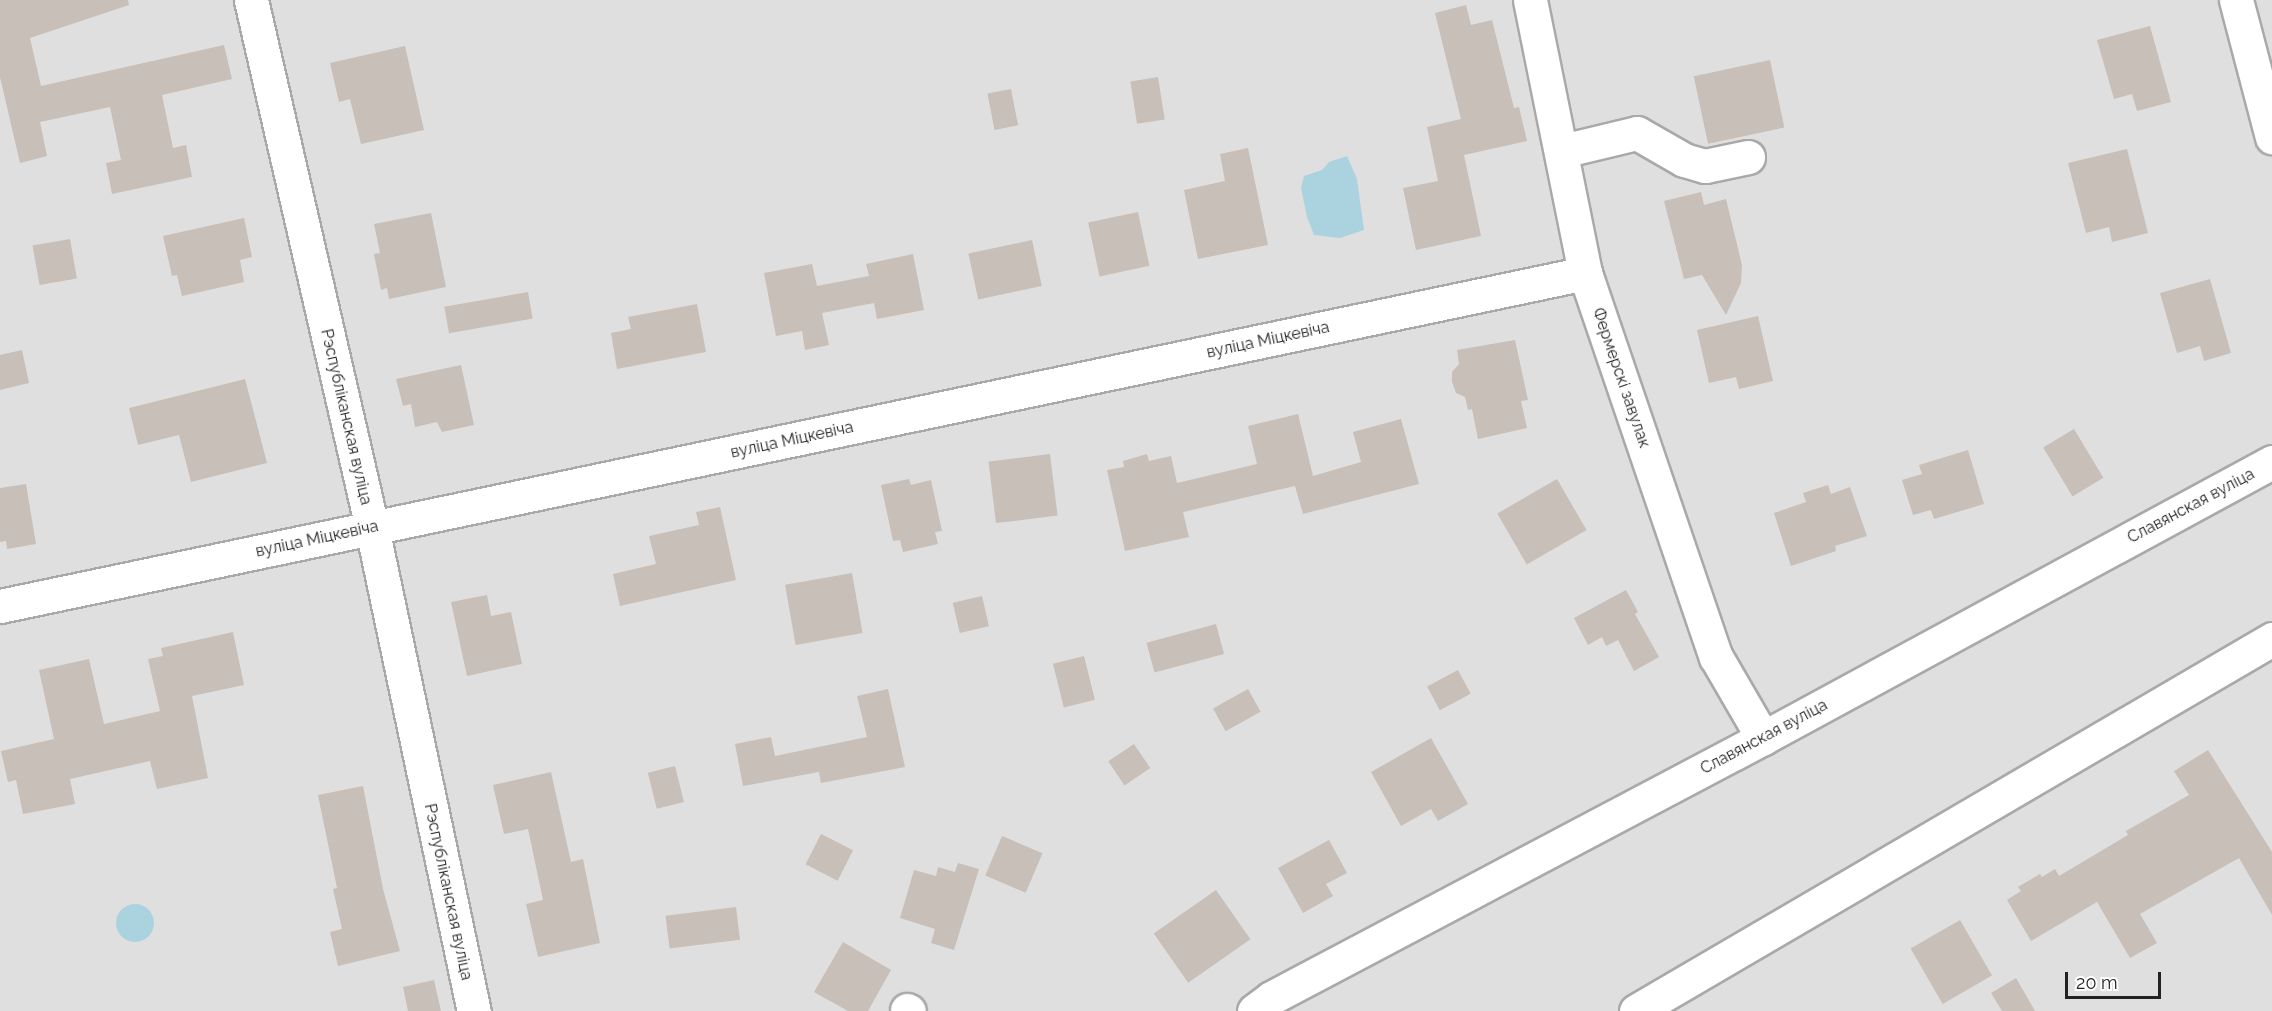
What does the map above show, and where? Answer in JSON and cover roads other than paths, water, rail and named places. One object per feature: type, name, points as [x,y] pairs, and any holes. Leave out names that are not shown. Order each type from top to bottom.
[{"type":"street","name":"Рэспубліканская вуліца","points":[[251,0],[372,528],[474,1011]]},
{"type":"street","name":"Фермерскі завулак","points":[[1530,0],[1585,273],[1716,657],[1763,738]]},
{"type":"street","points":[[2235,0],[2272,137]]},
{"type":"street","points":[[1562,151],[1637,133],[1684,160],[1705,166],[1748,157]]},
{"type":"street","name":"вуліца Міцкевіча","points":[[0,606],[1585,273]]},
{"type":"street","name":"Славянская вуліца","points":[[1254,1011],[1271,998],[1763,738],[2272,462]]},
{"type":"street","points":[[1636,1011],[2272,639]]},
{"type":"water","points":[[1347,156],[1357,179],[1364,230],[1340,238],[1314,235],[1307,217],[1301,188],[1304,176],[1322,170],[1329,162]]},
{"type":"water","points":[[135,904],[149,909],[154,923],[149,937],[135,942],[121,937],[116,923],[121,909]]}]
